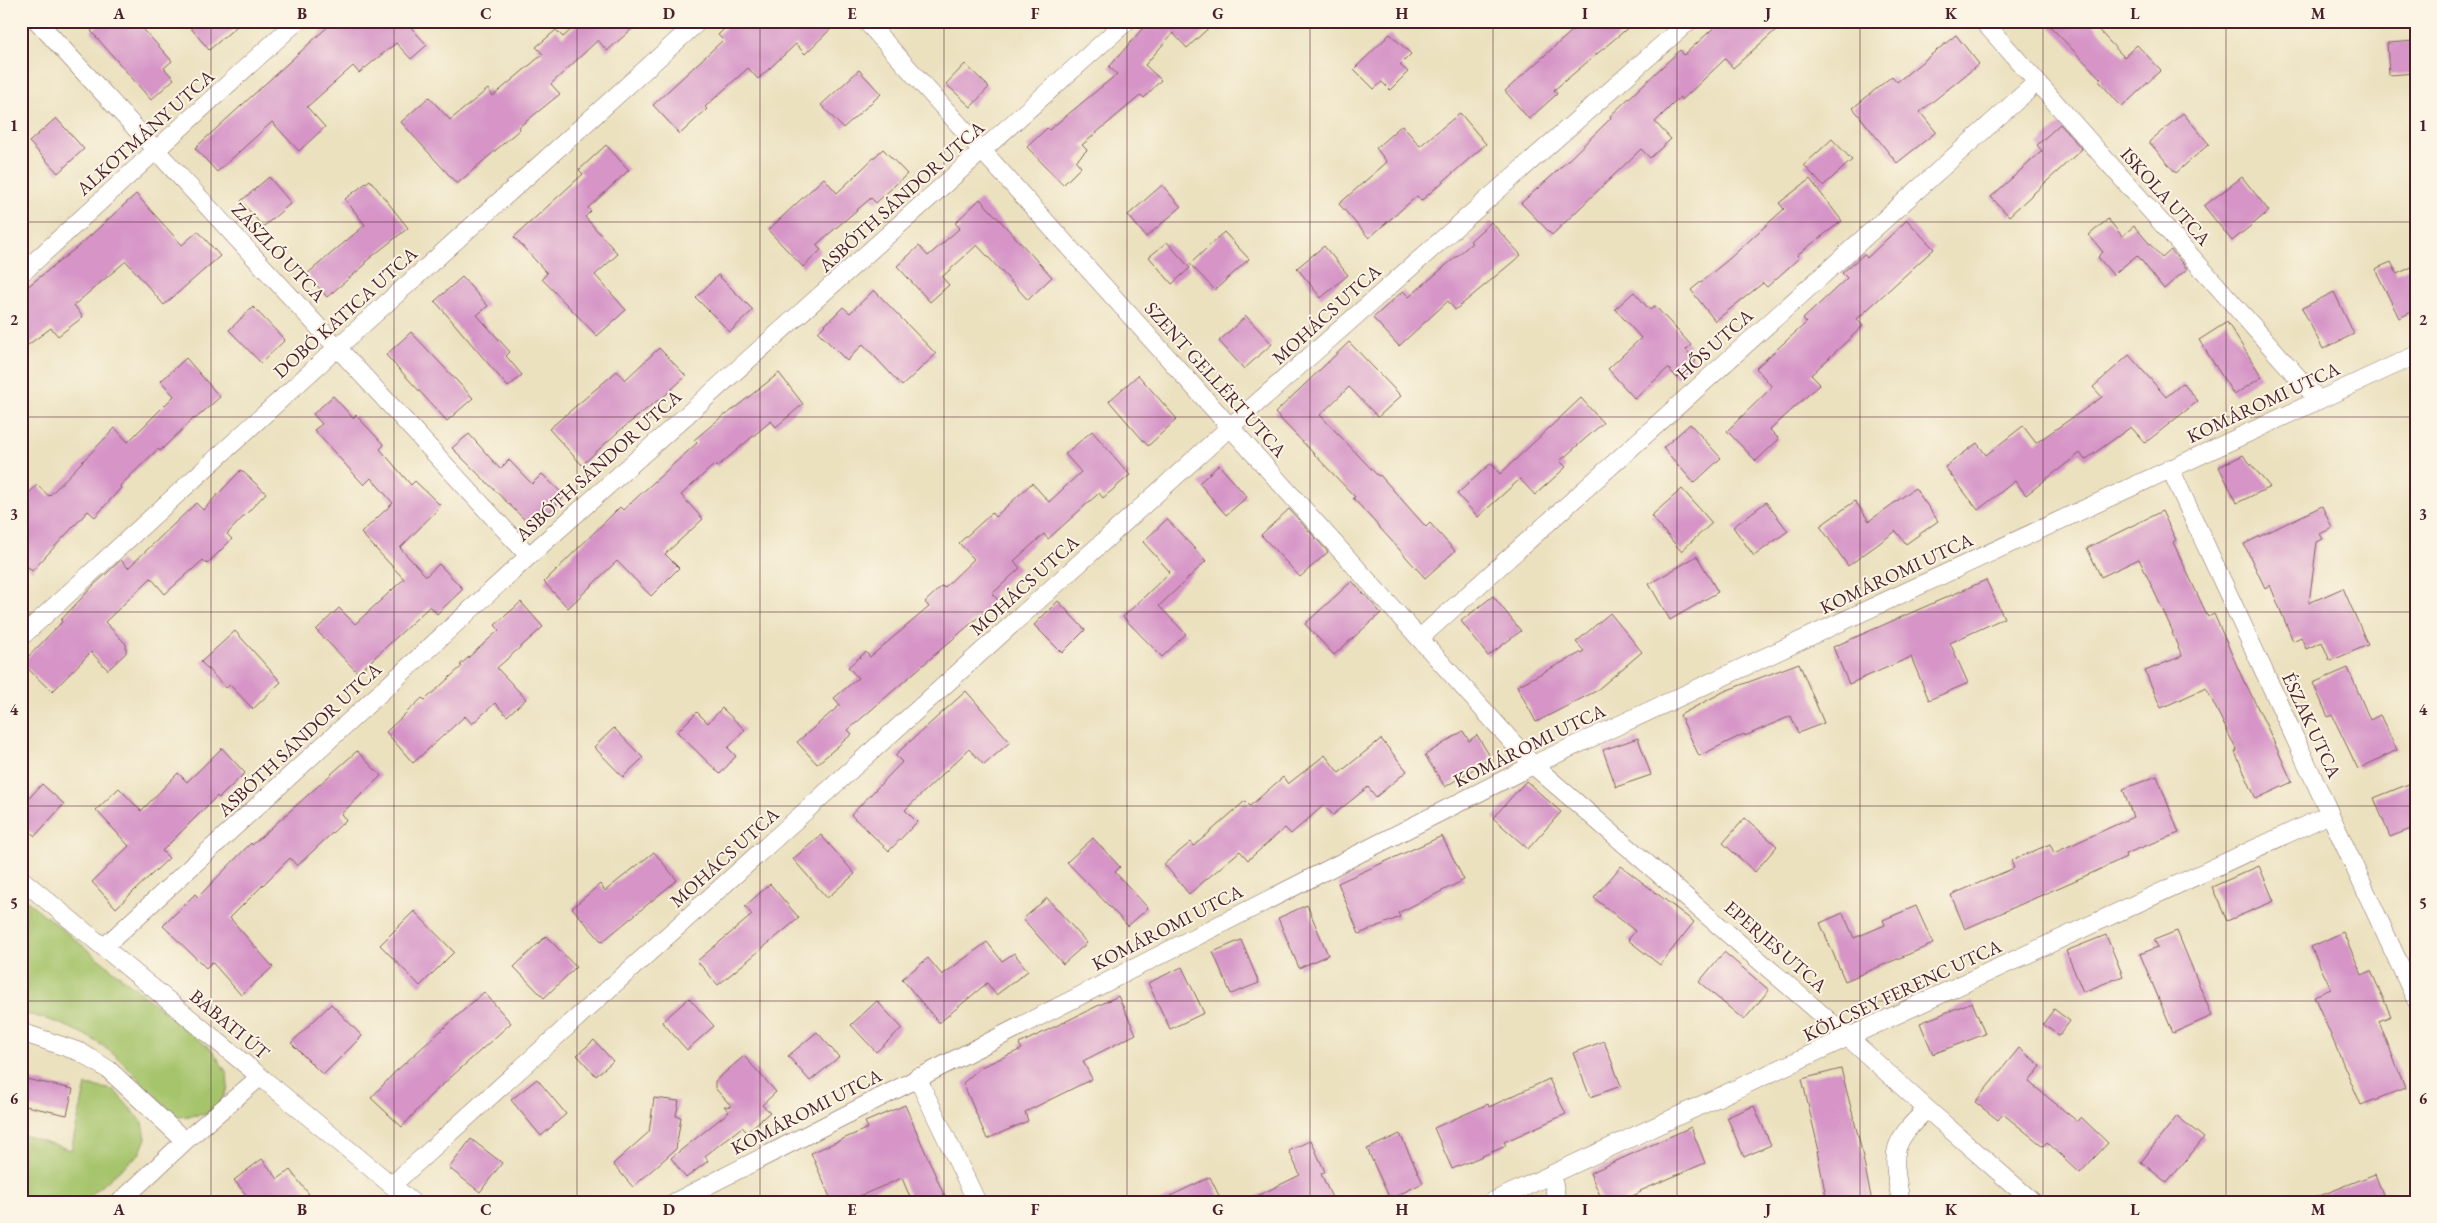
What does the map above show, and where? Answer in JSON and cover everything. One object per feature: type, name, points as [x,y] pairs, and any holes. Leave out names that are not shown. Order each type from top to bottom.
[{"type":"street","name":"ZÁSZLÓ UTCA","points":[[37,21],[529,556]]},
{"type":"street","name":"ALKOTMÁNY UTCA","points":[[21,274],[297,21]]},
{"type":"street","name":"DOBÓ KATICA UTCA","points":[[21,637],[699,21]]},
{"type":"street","name":"SZENT GELLÉRT UTCA","points":[[866,21],[1533,765]]},
{"type":"street","name":"ASBÓTH SÁNDOR UTCA","points":[[104,948],[529,556],[1127,21]]},
{"type":"street","name":"MOHÁCS UTCA","points":[[392,1185],[1230,427],[1689,21]]},
{"type":"street","name":"ISKOLA UTCA","points":[[1983,21],[2318,400]]},
{"type":"street","name":"HŐS UTCA","points":[[1420,638],[2037,82]]},
{"type":"street","name":"KOMÁROMI UTCA","points":[[675,1202],[1533,765],[2416,355]]},
{"type":"street","name":"ÉSZAK UTCA","points":[[2170,468],[2416,1000]]},
{"type":"street","name":"EPERJES UTCA","points":[[1533,765],[1850,1038],[2033,1202]]},
{"type":"street","name":"KÖLCSEY FERENC UTCA","points":[[1492,1202],[1850,1038],[2330,814]]},
{"type":"street","name":"BABATI ÚT","points":[[21,878],[412,1202]]},
{"type":"street","points":[[21,1032],[80,1052],[109,1070],[184,1141]]},
{"type":"street","points":[[120,1202],[184,1141],[260,1077]]},
{"type":"street","points":[[918,1077],[977,1202]]},
{"type":"street","points":[[1901,1202],[1895,1170],[1894,1152],[1899,1138],[1927,1109]]},
{"type":"street","points":[[1552,1174],[1557,1202]]},
{"type":"green space","points":[[21,896],[213,1051],[227,1073],[228,1087],[220,1104],[208,1114],[179,1117],[102,1045],[69,1027],[21,1013]]},
{"type":"green space","points":[[86,1085],[114,1090],[143,1123],[146,1138],[140,1153],[83,1202],[21,1202],[21,1134],[71,1150]]},
{"type":"building","points":[[103,21],[136,21],[172,61],[164,68],[174,79],[151,100],[91,31]]},
{"type":"building","points":[[185,21],[243,21],[209,50]]},
{"type":"building","points":[[334,21],[405,21],[427,45],[411,59],[396,43],[359,73],[353,66],[307,107],[325,127],[299,151],[272,122],[217,172],[195,148]]},
{"type":"building","points":[[581,21],[641,21],[607,51],[598,40],[551,84],[560,94],[519,127],[520,129],[457,184],[401,122],[429,97],[450,120],[488,89],[493,96],[543,54],[536,47],[556,30],[563,37]]},
{"type":"building","points":[[732,21],[839,21],[805,54],[796,44],[758,79],[748,68],[705,107],[707,109],[680,134],[653,105],[723,40],[718,35]]},
{"type":"building","points":[[1149,21],[1216,21],[1187,48],[1173,33],[1145,65],[1161,80],[1144,98],[1141,95],[1082,145],[1087,150],[1076,161],[1081,167],[1063,185],[1027,147],[1047,128],[1049,130],[1117,74],[1109,67]]},
{"type":"building","points":[[1583,21],[1636,21],[1554,90],[1557,94],[1529,119],[1505,91]]},
{"type":"building","points":[[1721,21],[1786,21],[1733,68],[1725,59],[1682,100],[1680,97],[1655,122],[1671,139],[1650,158],[1641,149],[1552,235],[1521,203],[1554,174],[1611,118],[1610,116],[1680,50],[1684,55]]},
{"type":"building","points":[[2045,21],[2090,21],[2124,57],[2137,45],[2161,70],[2122,107],[2099,81],[2101,79]]},
{"type":"building","points":[[1390,34],[1411,54],[1400,65],[1408,72],[1390,90],[1382,82],[1374,89],[1354,69]]},
{"type":"building","points":[[1956,35],[1979,64],[1920,112],[1936,132],[1897,163],[1853,108],[1892,76],[1897,82]]},
{"type":"building","points":[[2416,41],[2416,73],[2389,75],[2387,43]]},
{"type":"building","points":[[965,64],[989,87],[971,107],[946,84]]},
{"type":"building","points":[[859,70],[881,94],[843,128],[821,105]]},
{"type":"building","points":[[1460,113],[1486,144],[1421,201],[1417,196],[1369,238],[1339,204],[1387,162],[1376,148],[1402,125],[1420,146]]},
{"type":"building","points":[[2183,113],[2209,144],[2176,173],[2149,142]]},
{"type":"building","points":[[56,118],[84,149],[58,173],[29,142]]},
{"type":"building","points":[[2060,124],[2082,149],[2009,216],[1991,197],[2042,151],[2037,145]]},
{"type":"building","points":[[1832,139],[1852,160],[1823,186],[1804,165]]},
{"type":"building","points":[[606,145],[629,170],[588,208],[591,211],[585,217],[618,254],[595,275],[626,310],[597,336],[542,279],[547,273],[514,237],[583,174],[579,170]]},
{"type":"building","points":[[883,149],[907,174],[876,203],[871,198],[816,245],[821,250],[803,267],[768,230],[824,178],[837,193]]},
{"type":"building","points":[[269,177],[291,203],[263,227],[241,201]]},
{"type":"building","points":[[2242,177],[2269,211],[2232,241],[2204,206]]},
{"type":"building","points":[[1810,179],[1842,221],[1797,255],[1799,258],[1767,287],[1763,283],[1715,321],[1691,290],[1729,259],[1784,209],[1779,203]]},
{"type":"building","points":[[370,180],[408,228],[365,262],[366,264],[327,297],[307,274],[365,225],[345,199]]},
{"type":"building","points":[[1162,185],[1181,207],[1146,237],[1128,215]]},
{"type":"building","points":[[136,194],[182,245],[198,231],[220,256],[164,305],[126,261],[74,305],[83,317],[58,336],[51,328],[21,350],[21,292],[81,244]]},
{"type":"building","points":[[980,199],[1052,277],[1028,300],[977,245],[942,277],[949,285],[930,302],[897,266],[919,246],[928,256],[960,228],[955,223]]},
{"type":"building","points":[[2108,219],[2122,236],[2134,226],[2162,258],[2171,250],[2187,269],[2164,289],[2137,255],[2113,275],[2098,257],[2103,252],[2089,235]]},
{"type":"building","points":[[1907,220],[1934,249],[1857,319],[1863,326],[1811,375],[1820,384],[1770,430],[1779,439],[1756,461],[1727,431],[1772,387],[1756,368],[1806,323],[1803,319],[1847,278],[1842,273],[1864,254],[1867,258]]},
{"type":"building","points":[[1491,222],[1521,255],[1455,310],[1448,301],[1399,346],[1373,318],[1403,291],[1409,297],[1472,243],[1470,241]]},
{"type":"building","points":[[1224,232],[1249,259],[1215,290],[1190,264]]},
{"type":"building","points":[[1167,242],[1190,268],[1172,284],[1149,257]]},
{"type":"building","points":[[1324,246],[1348,275],[1321,298],[1297,268]]},
{"type":"building","points":[[2391,262],[2397,274],[2416,265],[2416,310],[2399,318],[2375,269]]},
{"type":"building","points":[[718,275],[753,310],[730,332],[696,298]]},
{"type":"building","points":[[462,277],[488,306],[477,315],[510,352],[506,356],[522,375],[508,387],[435,301]]},
{"type":"building","points":[[874,290],[936,354],[902,386],[863,344],[847,361],[818,332],[843,307],[850,313]]},
{"type":"building","points":[[1634,292],[1650,310],[1655,306],[1691,345],[1686,350],[1696,361],[1677,378],[1668,368],[1635,399],[1608,369],[1641,338],[1615,309]]},
{"type":"building","points":[[2334,292],[2354,334],[2323,349],[2302,308]]},
{"type":"building","points":[[253,307],[285,340],[261,363],[229,330]]},
{"type":"building","points":[[1246,316],[1272,344],[1244,369],[1219,341]]},
{"type":"building","points":[[2227,322],[2262,377],[2234,395],[2199,340]]},
{"type":"building","points":[[411,332],[473,398],[447,421],[386,355]]},
{"type":"building","points":[[1349,342],[1401,396],[1378,417],[1349,387],[1320,415],[1378,476],[1380,475],[1426,527],[1430,523],[1455,551],[1425,578],[1353,498],[1355,497],[1275,413]]},
{"type":"building","points":[[659,348],[686,376],[659,401],[618,432],[582,465],[549,429],[617,371],[625,380]]},
{"type":"building","points":[[2129,355],[2166,397],[2183,383],[2198,401],[2145,443],[2131,427],[2085,460],[2080,453],[2026,495],[2015,481],[1978,510],[1945,467],[1977,443],[1986,455],[2023,426],[2036,443],[2102,397],[2093,387]]},
{"type":"building","points":[[186,358],[220,397],[194,418],[160,451],[158,449],[120,486],[121,488],[95,517],[88,511],[32,571],[21,560],[21,532],[30,523],[21,514],[21,501],[37,485],[49,496],[115,428],[128,442],[174,396],[161,381]]},
{"type":"building","points":[[779,373],[803,404],[776,427],[771,421],[717,467],[715,464],[681,495],[703,519],[665,554],[679,568],[651,596],[617,561],[568,608],[544,582],[620,507],[623,510],[697,443],[694,440]]},
{"type":"building","points":[[1138,375],[1177,419],[1148,446],[1109,401]]},
{"type":"building","points":[[333,396],[353,418],[356,415],[384,445],[380,449],[411,485],[415,481],[441,506],[400,548],[426,576],[439,564],[463,589],[437,614],[430,606],[358,673],[316,630],[339,608],[355,624],[404,579],[361,533],[393,503],[371,478],[364,485],[314,430],[322,424],[313,414]]},
{"type":"building","points":[[1581,398],[1603,423],[1560,461],[1566,467],[1535,495],[1520,479],[1478,517],[1457,494],[1491,463],[1500,474]]},
{"type":"building","points":[[1690,424],[1721,458],[1694,483],[1663,448]]},
{"type":"building","points":[[1092,431],[1130,475],[1103,498],[1099,493],[1048,539],[1044,534],[1014,561],[1020,568],[992,594],[998,600],[848,730],[852,734],[817,764],[797,742],[840,705],[834,698],[858,678],[848,667],[866,652],[870,657],[929,607],[925,602],[942,586],[944,588],[974,559],[959,543],[992,513],[995,517],[1032,483],[1049,502],[1081,472],[1065,454]]},
{"type":"building","points":[[469,434],[500,469],[509,460],[532,484],[542,474],[565,496],[533,528],[452,448]]},
{"type":"building","points":[[2243,455],[2270,487],[2237,503],[2219,467]]},
{"type":"building","points":[[1219,465],[1247,497],[1226,515],[1199,483]]},
{"type":"building","points":[[241,470],[266,493],[227,534],[232,539],[207,564],[203,560],[165,594],[151,578],[105,622],[126,644],[126,653],[108,670],[91,652],[52,692],[22,663],[62,622],[61,620],[93,586],[121,560],[128,568],[196,503],[203,510]]},
{"type":"building","points":[[1915,488],[1938,521],[1906,544],[1896,531],[1848,566],[1820,526],[1855,501],[1869,521]]},
{"type":"building","points":[[1682,489],[1712,523],[1681,551],[1651,516]]},
{"type":"building","points":[[1766,502],[1788,531],[1754,556],[1733,527]]},
{"type":"building","points":[[2322,506],[2332,528],[2320,534],[2323,539],[2317,542],[2309,603],[2343,588],[2368,645],[2330,661],[2322,642],[2306,649],[2301,637],[2293,641],[2270,585],[2265,588],[2244,544]]},
{"type":"building","points":[[1289,509],[1328,552],[1300,577],[1261,535]]},
{"type":"building","points":[[2162,511],[2176,540],[2173,542],[2208,617],[2214,614],[2292,782],[2256,799],[2235,752],[2237,751],[2206,688],[2161,708],[2145,671],[2182,656],[2139,559],[2101,577],[2087,548]]},
{"type":"building","points":[[1167,519],[1206,561],[1159,606],[1186,634],[1162,657],[1123,617],[1170,572],[1143,542]]},
{"type":"building","points":[[1697,556],[1718,592],[1670,620],[1649,584]]},
{"type":"building","points":[[1986,580],[2004,618],[1950,643],[1968,683],[1929,700],[1911,657],[1849,684],[1833,647]]},
{"type":"building","points":[[1352,581],[1381,613],[1334,655],[1305,624]]},
{"type":"building","points":[[1493,596],[1521,631],[1488,656],[1461,621]]},
{"type":"building","points":[[1058,601],[1085,630],[1062,653],[1034,625]]},
{"type":"building","points":[[521,602],[543,627],[497,668],[526,699],[507,716],[495,703],[472,724],[465,716],[413,763],[386,732],[422,698],[425,700],[462,666],[460,665],[499,630],[495,625]]},
{"type":"building","points":[[1610,613],[1642,652],[1596,691],[1536,722],[1517,686],[1584,651],[1576,642]]},
{"type":"building","points":[[235,631],[281,682],[253,709],[230,685],[226,688],[201,662]]},
{"type":"building","points":[[1799,663],[1824,723],[1798,733],[1791,716],[1745,736],[1744,734],[1699,756],[1680,715],[1725,691]]},
{"type":"building","points":[[2348,668],[2370,720],[2380,715],[2397,750],[2358,769],[2332,715],[2328,717],[2313,683]]},
{"type":"building","points":[[966,691],[1010,742],[984,765],[969,749],[905,810],[917,822],[889,851],[851,815],[902,762],[895,755]]},
{"type":"building","points":[[722,708],[745,730],[728,748],[736,756],[720,774],[677,732],[697,712],[708,723]]},
{"type":"building","points":[[614,728],[643,758],[623,777],[594,747]]},
{"type":"building","points":[[1463,731],[1469,741],[1477,735],[1491,758],[1445,787],[1425,755]]},
{"type":"building","points":[[1638,738],[1651,775],[1616,787],[1603,750]]},
{"type":"building","points":[[1381,739],[1407,771],[1376,797],[1368,787],[1333,815],[1324,805],[1291,834],[1285,828],[1248,860],[1240,851],[1189,894],[1164,864],[1191,842],[1194,846],[1245,801],[1250,806],[1283,777],[1288,784],[1325,755],[1339,773]]},
{"type":"building","points":[[222,748],[245,773],[219,798],[217,796],[162,851],[169,858],[116,908],[92,882],[129,846],[96,810],[119,788],[141,811],[178,773],[187,782]]},
{"type":"building","points":[[357,751],[381,776],[341,814],[346,820],[297,866],[290,858],[230,918],[273,967],[241,995],[212,962],[206,968],[163,926],[195,894],[198,897],[251,843],[252,845]]},
{"type":"building","points":[[2157,776],[2179,833],[2125,854],[2126,857],[2094,872],[1965,929],[1951,895],[2014,868],[2011,861],[2050,844],[2054,853],[2133,817],[2123,789]]},
{"type":"building","points":[[1526,781],[1561,812],[1528,849],[1493,818]]},
{"type":"building","points":[[2416,781],[2416,827],[2390,837],[2374,798]]},
{"type":"building","points":[[42,784],[64,804],[35,836],[21,824],[21,807]]},
{"type":"building","points":[[1745,818],[1777,846],[1755,872],[1723,843]]},
{"type":"building","points":[[821,835],[855,874],[827,898],[793,859]]},
{"type":"building","points":[[1442,836],[1464,880],[1398,913],[1400,917],[1359,934],[1338,883]]},
{"type":"building","points":[[1093,838],[1120,867],[1115,872],[1148,908],[1128,926],[1067,862]]},
{"type":"building","points":[[654,852],[677,880],[602,942],[572,908],[600,884],[605,891]]},
{"type":"building","points":[[1621,866],[1694,922],[1660,965],[1628,940],[1635,931],[1594,898]]},
{"type":"building","points":[[2259,866],[2274,901],[2227,921],[2212,887]]},
{"type":"building","points":[[770,884],[799,918],[718,985],[697,961],[752,915],[745,906]]},
{"type":"building","points":[[1047,898],[1087,943],[1063,964],[1023,919]]},
{"type":"building","points":[[1307,905],[1328,955],[1299,968],[1278,918]]},
{"type":"building","points":[[1916,906],[1933,944],[1845,981],[1820,923],[1843,913],[1854,938],[1885,925],[1883,920]]},
{"type":"building","points":[[414,911],[454,952],[420,986],[380,945]]},
{"type":"building","points":[[2177,931],[2212,1016],[2173,1033],[2140,954],[2158,947],[2154,940]]},
{"type":"building","points":[[2343,932],[2362,975],[2371,971],[2391,1016],[2379,1021],[2405,1088],[2361,1105],[2314,996],[2331,989],[2311,947]]},
{"type":"building","points":[[2106,935],[2123,976],[2083,992],[2066,951]]},
{"type":"building","points":[[546,936],[576,967],[544,998],[514,967]]},
{"type":"building","points":[[1241,940],[1259,983],[1231,994],[1213,952]]},
{"type":"building","points":[[987,942],[1002,961],[1014,953],[1028,971],[996,995],[987,983],[939,1023],[902,979],[928,958],[942,975]]},
{"type":"building","points":[[1724,952],[1769,990],[1744,1020],[1699,982]]},
{"type":"building","points":[[1182,967],[1204,1013],[1170,1029],[1148,983]]},
{"type":"building","points":[[484,992],[511,1023],[430,1096],[402,1127],[371,1098],[395,1072]]},
{"type":"building","points":[[1118,996],[1136,1034],[1083,1061],[1092,1079],[1025,1112],[1028,1121],[987,1139],[963,1083],[981,1067],[1022,1049],[1019,1044]]},
{"type":"building","points":[[689,998],[714,1026],[687,1050],[662,1022]]},
{"type":"building","points":[[877,1001],[902,1028],[876,1052],[851,1025]]},
{"type":"building","points":[[1972,1002],[1985,1034],[1933,1054],[1920,1023]]},
{"type":"building","points":[[331,1004],[362,1036],[323,1075],[291,1043]]},
{"type":"building","points":[[2054,1009],[2070,1021],[2059,1036],[2043,1024]]},
{"type":"building","points":[[817,1032],[839,1057],[810,1081],[788,1056]]},
{"type":"building","points":[[594,1040],[613,1061],[596,1076],[577,1055]]},
{"type":"building","points":[[1604,1041],[1621,1086],[1590,1097],[1573,1053]]},
{"type":"building","points":[[2019,1048],[2041,1066],[2029,1082],[2077,1121],[2081,1117],[2108,1143],[2080,1173],[2047,1142],[2043,1146],[2003,1114],[1998,1120],[1975,1102]]},
{"type":"building","points":[[744,1056],[776,1092],[762,1105],[770,1112],[747,1132],[742,1127],[705,1156],[708,1161],[686,1178],[671,1158],[729,1112],[724,1106],[732,1107],[715,1088],[715,1081]]},
{"type":"building","points":[[1841,1069],[1860,1143],[1872,1202],[1827,1202],[1817,1151],[1819,1151],[1802,1079]]},
{"type":"building","points":[[21,1078],[73,1089],[67,1115],[21,1105]]},
{"type":"building","points":[[537,1079],[566,1114],[541,1136],[511,1100]]},
{"type":"building","points":[[1549,1079],[1566,1114],[1504,1142],[1506,1146],[1452,1169],[1434,1128],[1488,1104],[1489,1107]]},
{"type":"building","points":[[654,1098],[679,1101],[676,1116],[681,1117],[676,1149],[633,1187],[613,1164],[649,1132]]},
{"type":"building","points":[[905,1105],[947,1202],[912,1202],[902,1178],[846,1202],[832,1202],[811,1153],[868,1128],[865,1122]]},
{"type":"building","points":[[1754,1106],[1771,1145],[1744,1157],[1727,1117]]},
{"type":"building","points":[[2177,1116],[2204,1138],[2167,1183],[2141,1162]]},
{"type":"building","points":[[1691,1127],[1705,1163],[1640,1191],[1620,1202],[1603,1202],[1590,1173]]},
{"type":"building","points":[[1400,1134],[1423,1183],[1390,1199],[1367,1149]]},
{"type":"building","points":[[471,1139],[502,1163],[480,1192],[449,1168]]},
{"type":"building","points":[[1311,1140],[1325,1172],[1321,1174],[1334,1202],[1245,1202],[1300,1175],[1289,1151]]},
{"type":"building","points":[[262,1159],[278,1179],[290,1170],[315,1202],[252,1202],[234,1180]]},
{"type":"building","points":[[2375,1174],[2386,1202],[2307,1201]]},
{"type":"building","points":[[1210,1177],[1222,1202],[1158,1202]]}]
